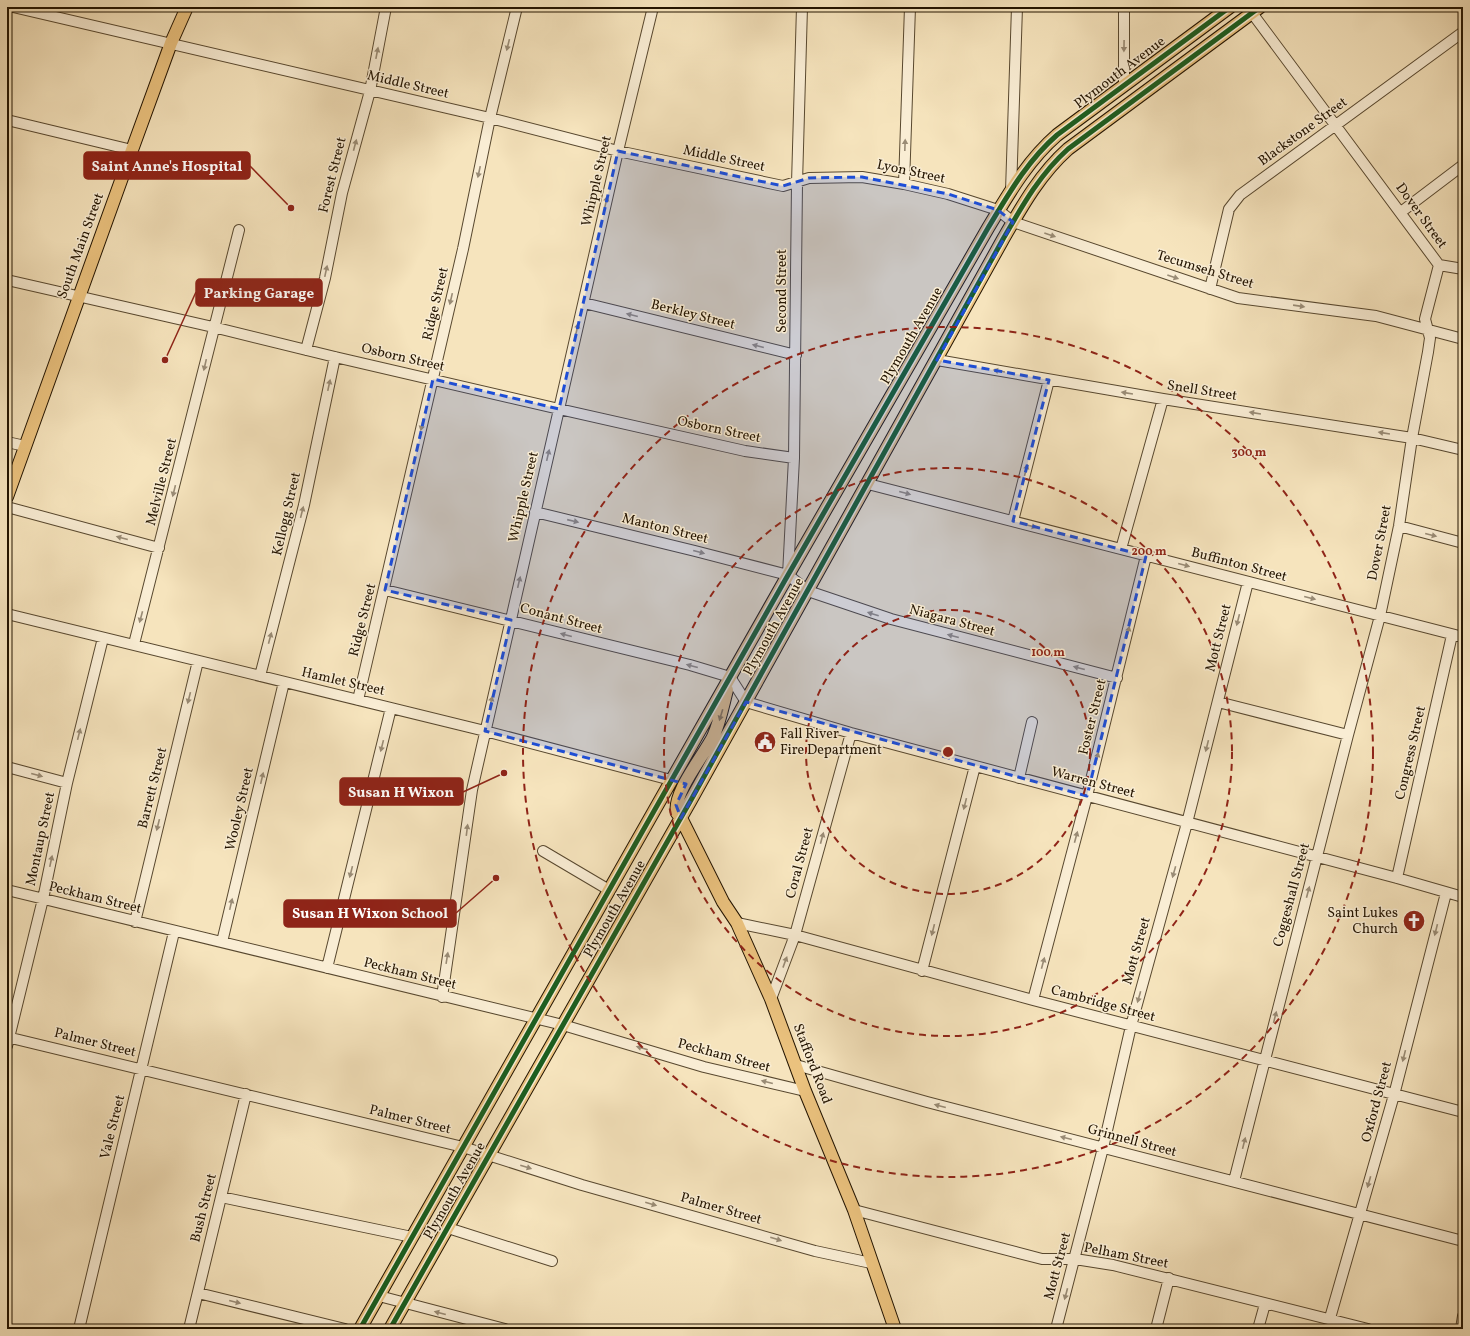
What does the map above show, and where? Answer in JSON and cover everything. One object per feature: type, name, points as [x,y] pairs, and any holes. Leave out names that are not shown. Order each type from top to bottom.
[{"type":"main road","name":"South Main Street","points":[[7,497],[171,43],[187,7]]},
{"type":"main road","name":"Plymouth Avenue","points":[[360,1329],[671,780],[998,210],[1029,164],[1049,142],[1230,7]]},
{"type":"main road","name":"Plymouth Avenue","points":[[390,1329],[681,818],[1013,222],[1038,182],[1062,155],[1256,10]]},
{"type":"main road","name":"Stafford Road","points":[[730,677],[722,712],[713,736],[677,800],[676,809],[723,902],[737,923],[771,999],[805,1091],[854,1210],[895,1329]]},
{"type":"street","name":"Middle Street","points":[[14,7],[490,118],[618,151],[783,186],[797,183]]},
{"type":"street","name":"Forest Street","points":[[306,350],[325,278],[342,193],[370,91],[386,7]]},
{"type":"street","name":"Ridge Street","points":[[358,700],[385,590],[432,379],[463,249],[490,118],[517,7]]},
{"type":"street","name":"Whipple Street","points":[[442,997],[472,790],[618,151],[653,7]]},
{"type":"street","name":"Second Street","points":[[788,575],[794,458],[797,183],[802,7]]},
{"type":"street","points":[[904,184],[910,7]]},
{"type":"street","points":[[1011,191],[1017,7]]},
{"type":"street","points":[[1124,7],[1124,86]]},
{"type":"street","name":"Dover Street","points":[[1256,10],[1337,125],[1439,265],[1425,319],[1430,338],[1428,352],[1412,438],[1399,526],[1380,616]]},
{"type":"street","name":"Blackstone Street","points":[[1210,289],[1229,209],[1240,195],[1463,32]]},
{"type":"street","points":[[7,120],[132,150]]},
{"type":"street","points":[[1401,212],[1463,165]]},
{"type":"street","name":"Lyon Street","points":[[797,183],[809,178],[862,177],[904,184],[948,194],[998,210],[1013,222]]},
{"type":"street","name":"Tecumseh Street","points":[[1013,222],[1210,289],[1250,300],[1376,316],[1463,339]]},
{"type":"street","name":"Melville Street","points":[[134,644],[194,412],[213,327],[239,230]]},
{"type":"street","points":[[1439,265],[1463,269]]},
{"type":"street","name":"Osborn Street","points":[[7,280],[559,409],[745,451],[794,458]]},
{"type":"street","name":"Berkley Street","points":[[584,303],[796,355]]},
{"type":"street","name":"Kellogg Street","points":[[260,676],[304,504],[335,357]]},
{"type":"street","name":"Snell Street","points":[[937,360],[1163,399],[1412,438],[1463,450]]},
{"type":"street","points":[[1014,521],[1049,380]]},
{"type":"street","points":[[1121,549],[1163,399]]},
{"type":"street","points":[[7,442],[25,446]]},
{"type":"street","name":"Buffinton Street","points":[[868,484],[1463,638]]},
{"type":"street","points":[[7,507],[159,548]]},
{"type":"street","name":"Manton Street","points":[[535,512],[695,550],[788,575]]},
{"type":"street","points":[[1399,526],[1463,543]]},
{"type":"street","name":"Foster Street","points":[[1033,1000],[1087,796],[1146,556]]},
{"type":"street","name":"Niagara Street","points":[[788,575],[808,591],[898,621],[1117,678]]},
{"type":"street","name":"Mott Street","points":[[1056,1329],[1103,1148],[1131,1026],[1187,823],[1248,582]]},
{"type":"street","name":"Conant Street","points":[[385,590],[511,620],[730,677]]},
{"type":"street","name":"Hamlet Street","points":[[7,614],[485,731],[671,780]]},
{"type":"street","name":"Coggeshall Street","points":[[1234,1181],[1264,1060],[1380,616]]},
{"type":"street","name":"Congress Street","points":[[1397,878],[1452,635]]},
{"type":"street","name":"Montaup Street","points":[[8,1040],[43,899],[67,783],[104,638]]},
{"type":"street","name":"Barrett Street","points":[[135,922],[198,661]]},
{"type":"street","points":[[730,677],[746,702]]},
{"type":"street","name":"Wooley Street","points":[[222,942],[284,682]]},
{"type":"street","name":"Warren Street","points":[[746,702],[851,733],[1397,878],[1463,897]]},
{"type":"street","points":[[1218,702],[1348,735]]},
{"type":"street","points":[[327,968],[391,708]]},
{"type":"street","points":[[1019,778],[1032,722]]},
{"type":"street","name":"Coral Street","points":[[771,999],[795,935],[851,733]]},
{"type":"street","points":[[922,971],[975,766]]},
{"type":"street","points":[[7,767],[67,783]]},
{"type":"street","points":[[543,851],[609,890]]},
{"type":"street","name":"Peckham Street","points":[[7,890],[174,932],[222,942],[442,997],[563,1025],[704,1066],[805,1091]]},
{"type":"street","name":"Oxford Street","points":[[1330,1318],[1394,1095],[1446,893]]},
{"type":"street","name":"Cambridge Street","points":[[737,923],[795,935],[922,971],[1463,1112]]},
{"type":"street","name":"Vale Street","points":[[79,1329],[174,932]]},
{"type":"street","name":"Palmer Street","points":[[8,1040],[142,1069],[463,1147],[582,1185],[815,1251],[871,1263]]},
{"type":"street","name":"Grinnell Street","points":[[796,1065],[934,1104],[1463,1241]]},
{"type":"street","name":"Bush Street","points":[[189,1329],[246,1094]]},
{"type":"street","points":[[221,1197],[412,1237]]},
{"type":"street","name":"Pelham Street","points":[[854,1210],[1042,1259],[1075,1259],[1113,1265],[1169,1278],[1265,1304],[1330,1318],[1354,1327],[1368,1329]]},
{"type":"street","points":[[448,1228],[552,1261]]},
{"type":"street","points":[[1156,1329],[1169,1278]]},
{"type":"street","points":[[198,1293],[345,1329]]},
{"type":"street","points":[[379,1296],[505,1329]]},
{"type":"street","points":[[1258,1329],[1265,1304]]},
{"type":"street","points":[[1461,1329],[1463,1316]]},
{"type":"highlighted area","points":[[618,151],[783,186],[809,178],[862,177],[948,194],[998,210],[1013,222],[937,360],[1049,380],[1013,521],[1146,556],[1087,796],[746,702],[681,818],[676,805],[686,784],[485,731],[511,620],[385,590],[433,379],[559,409]]},
{"type":"cycle path","points":[[360,1329],[788,575],[988,228],[1011,191],[1036,156],[1057,135],[1230,7]]},
{"type":"cycle path","points":[[390,1329],[691,800],[1002,241],[1031,192],[1048,170],[1068,149],[1260,7]]},
{"type":"place","name":"Saint Anne's Hospital","points":[[291,208]]},
{"type":"place","name":"Parking Garage","points":[[165,360]]},
{"type":"place","name":"Fall River Fire Department","points":[[765,742]]},
{"type":"place","name":"Susan H Wixon","points":[[504,773]]},
{"type":"place","name":"Susan H Wixon School","points":[[496,878]]},
{"type":"place","name":"Saint Lukes Church","points":[[1414,921]]}]
